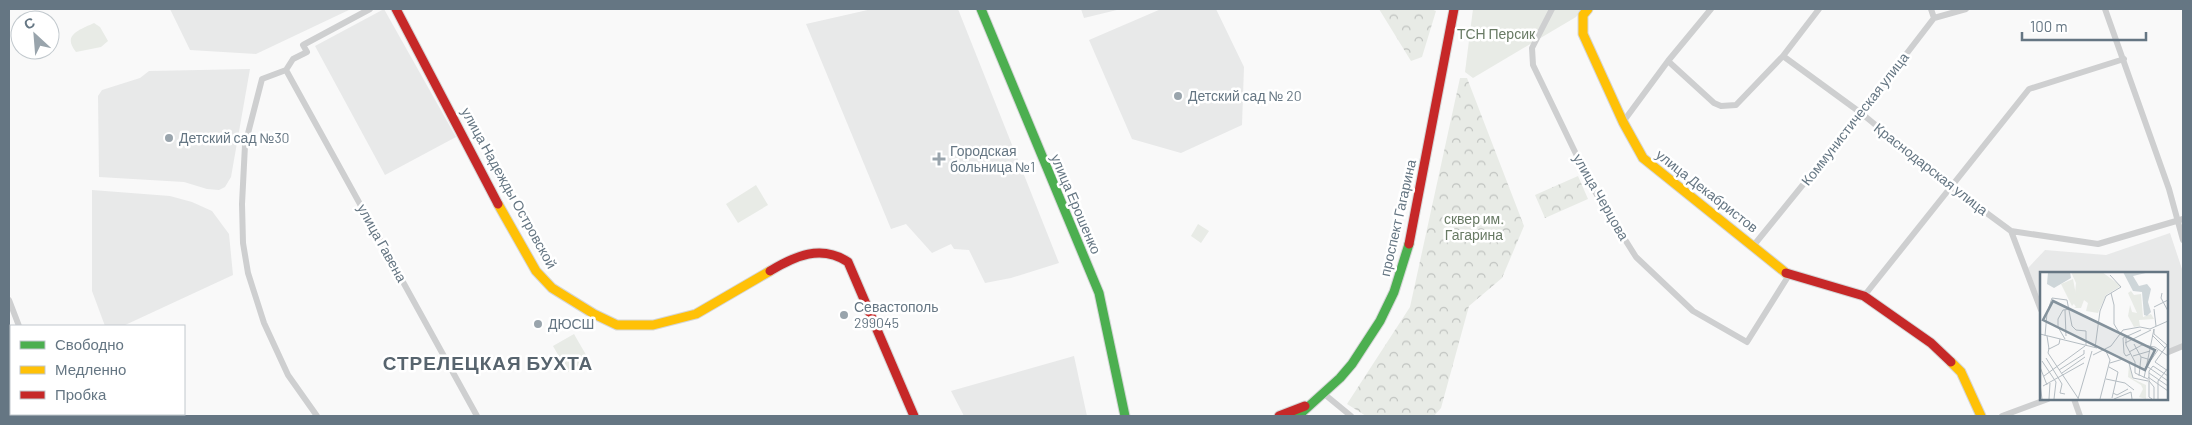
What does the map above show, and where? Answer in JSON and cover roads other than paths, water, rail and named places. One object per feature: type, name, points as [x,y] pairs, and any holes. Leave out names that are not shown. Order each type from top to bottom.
[{"type":"street","points":[[317,416],[288,375],[264,323],[248,273],[243,243],[242,204],[245,145],[262,79],[286,70],[293,59],[307,52],[303,45],[370,9]]},
{"type":"street","name":"улица Надежды Островской","points":[[396,9],[501,209],[536,271],[552,288],[586,310],[617,325],[653,325],[696,314],[790,259],[825,252],[839,256],[848,262],[914,416]]},
{"type":"street","name":"улица Ерошенко","points":[[981,9],[1099,293],[1125,416]]},
{"type":"street","name":"проспект Гагарина","points":[[1298,416],[1352,364],[1380,321],[1394,292],[1412,230],[1454,9]]},
{"type":"street","name":"улица Черцова","points":[[1552,9],[1532,48],[1532,65],[1592,187],[1636,257],[1693,310],[1747,342],[1789,275]]},
{"type":"street","name":"улица Декабристов","points":[[1588,9],[1584,15],[1583,34],[1643,158],[1754,245],[1789,275],[1864,296],[1932,343],[1961,372],[1980,416]]},
{"type":"street","points":[[1624,122],[1668,62],[1711,9]]},
{"type":"street","points":[[1668,62],[1714,103],[1728,107],[1742,100],[1783,56],[1819,9]]},
{"type":"street","points":[[1931,9],[1934,18],[1966,9]]},
{"type":"street","points":[[2104,9],[2124,59],[2181,220],[2183,240]]},
{"type":"street","name":"Коммунистическая улица","points":[[1754,245],[1861,113],[1934,18]]},
{"type":"street","name":"Краснодарская улица","points":[[1783,56],[1861,113],[1950,186],[2011,231]]},
{"type":"street","points":[[1864,296],[2029,89],[2124,59]]},
{"type":"street","name":"улица Гавена","points":[[286,70],[477,416]]},
{"type":"street","points":[[2040,307],[2011,231],[2098,244],[2181,220]]},
{"type":"street","points":[[9,300],[19,325]]},
{"type":"street","points":[[2167,353],[2183,346]]},
{"type":"street","points":[[1323,393],[1351,416]]},
{"type":"street","points":[[2002,416],[2045,400]]},
{"type":"street","points":[[2074,400],[2080,416]]},
{"type":"street","name":"проспект Гагарина","points":[[1278,416],[1308,405]]},
{"type":"place","name":"Детский сад № 20","points":[[1178,96]]},
{"type":"place","name":"Детский сад №30","points":[[169,138]]},
{"type":"place","name":"Городская больница №1","points":[[939,159]]},
{"type":"place","name":"Севастополь 299045","points":[[844,315]]},
{"type":"place","name":"ДЮСШ","points":[[538,324]]},
{"type":"district","name":"СТРЕЛЕЦКАЯ БУХТА","points":[[488,363]]},
{"type":"park label","name":"ТСН Персик","points":[[1496,34]]},
{"type":"park label","name":"сквер им. Гагарина","points":[[1474,227]]}]
